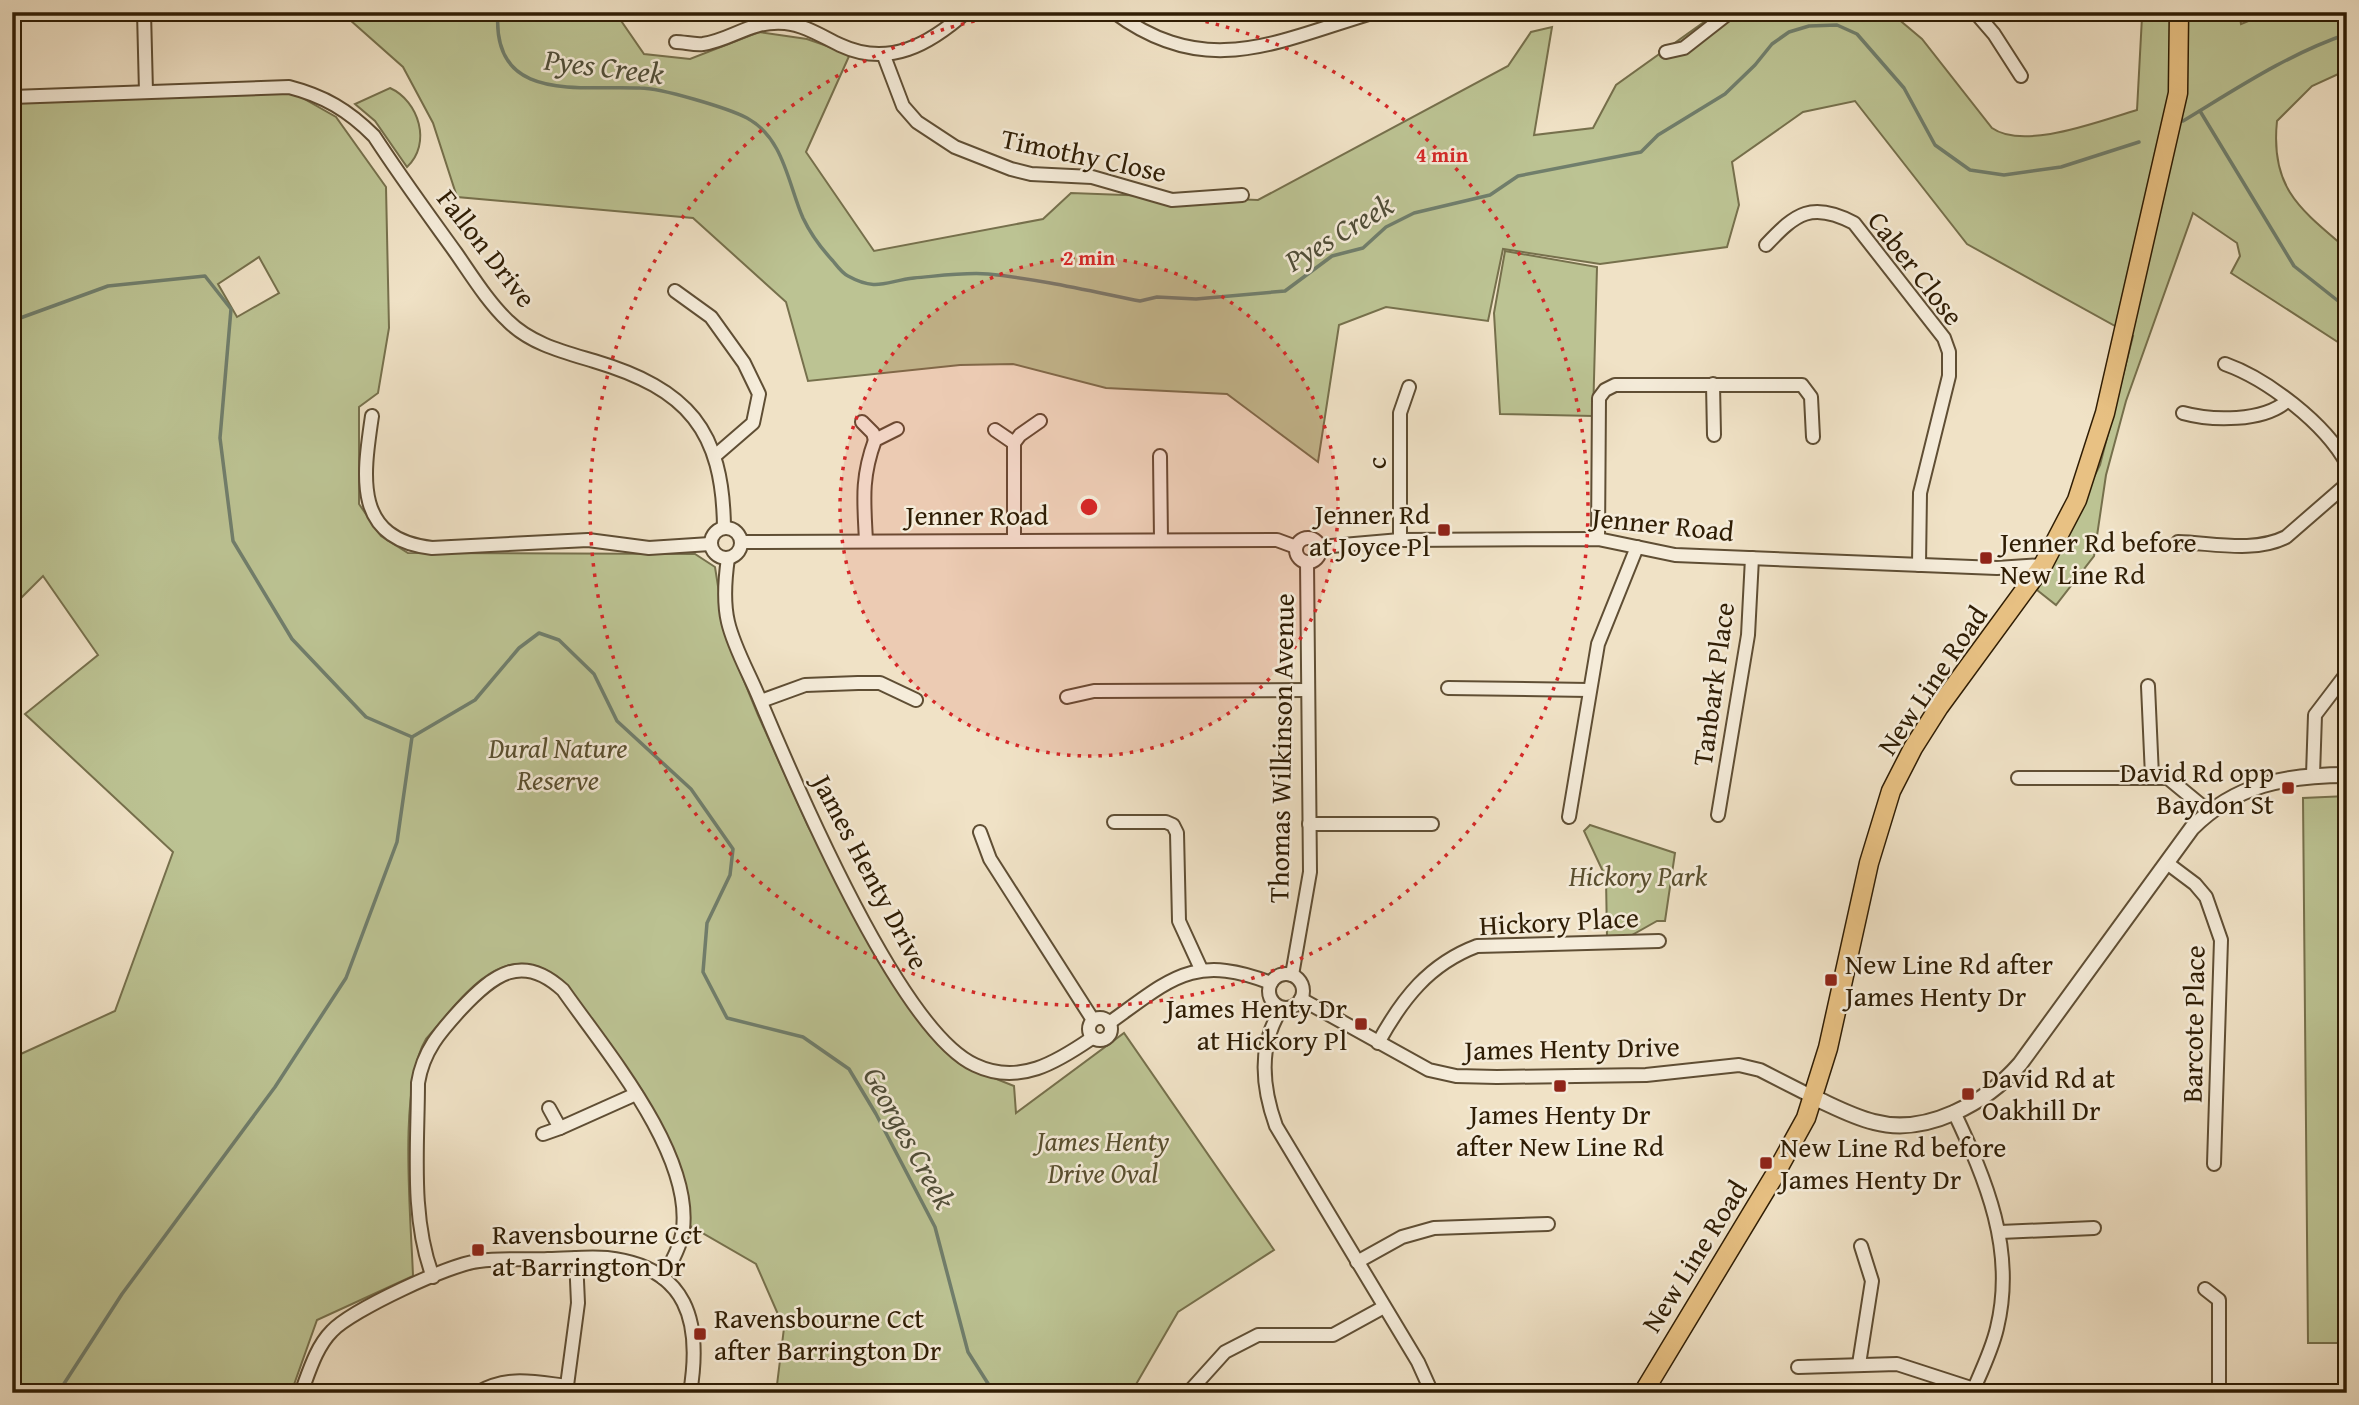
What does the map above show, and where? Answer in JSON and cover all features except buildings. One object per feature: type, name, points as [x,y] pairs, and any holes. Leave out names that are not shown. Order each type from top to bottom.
[{"type":"main road","name":"New Line Road","points":[[1643,1393],[1797,1136],[1813,1097],[1842,989],[1868,863],[1891,792],[1913,748],[1939,707],[2043,565],[2077,500],[2105,412],[2178,93],[2179,12]]},
{"type":"street","points":[[144,12],[146,92]]},
{"type":"street","points":[[676,42],[703,44],[748,19],[804,28],[844,47],[884,56],[927,43],[966,12]]},
{"type":"street","points":[[1114,12],[1154,38],[1176,46],[1225,52],[1250,49],[1375,12]]},
{"type":"street","points":[[1666,52],[1684,48],[1730,12]]},
{"type":"street","points":[[1975,12],[1994,34],[2021,76]]},
{"type":"street","name":"Timothy Close","points":[[884,56],[903,106],[917,122],[955,147],[1010,169],[1031,174],[1092,177],[1172,200],[1242,195]]},
{"type":"street","name":"Fallon Drive","points":[[12,97],[289,87],[332,102],[352,114],[374,135],[471,274],[508,321],[553,349],[638,374],[667,392],[694,419],[716,456],[724,491],[724,528]]},
{"type":"street","name":"Caber Close","points":[[1766,245],[1796,217],[1819,210],[1833,212],[1854,223],[1944,338],[1951,366],[1920,494],[1919,565]]},
{"type":"street","points":[[675,291],[711,317],[744,363],[759,394],[753,423],[716,456]]},
{"type":"street","points":[[2225,364],[2249,373],[2287,401],[2327,437],[2347,464]]},
{"type":"street","points":[[1598,539],[1599,398],[1615,384],[1802,385],[1811,397],[1813,437]]},
{"type":"street","points":[[1713,384],[1714,435]]},
{"type":"street","name":"c","points":[[1400,540],[1400,413],[1409,387]]},
{"type":"street","points":[[2183,413],[2198,417],[2253,414],[2279,408],[2287,401]]},
{"type":"street","points":[[372,416],[366,475],[370,506],[383,529],[411,546],[432,548],[588,540],[649,548],[710,544]]},
{"type":"street","points":[[1014,540],[1014,443],[1020,435],[1040,421]]},
{"type":"street","points":[[862,422],[873,433],[875,440],[863,478],[866,541]]},
{"type":"street","points":[[875,440],[897,429]]},
{"type":"street","points":[[996,430],[1014,443]]},
{"type":"street","points":[[1160,456],[1161,539]]},
{"type":"street","points":[[2178,542],[2253,546],[2274,543],[2286,537],[2347,484]]},
{"type":"street","points":[[724,528],[737,533],[741,542],[739,551],[728,558],[718,557],[710,544],[713,535],[724,528]]},
{"type":"street","points":[[1308,537],[1315,540],[1320,547],[1318,558],[1307,562],[1300,559],[1296,547],[1300,540],[1308,537]]},
{"type":"street","name":"Jenner Road","points":[[1320,547],[1400,540],[1598,539],[1675,555],[1997,568],[2043,565]]},
{"type":"street","name":"Jenner Road","points":[[741,542],[1277,540],[1296,547]]},
{"type":"street","points":[[1569,817],[1598,644],[1637,547]]},
{"type":"street","name":"James Henty Drive","points":[[728,558],[725,581],[728,623],[818,829],[892,969],[945,1045],[978,1067],[1024,1072],[1058,1061],[1092,1038]]},
{"type":"street","name":"Tanbark Place","points":[[1718,815],[1748,635],[1752,558]]},
{"type":"street","name":"Thomas Wilkinson Avenue","points":[[1292,975],[1310,872],[1307,562]]},
{"type":"street","points":[[2314,775],[2315,715],[2347,673]]},
{"type":"street","points":[[761,701],[805,685],[858,683],[880,684],[916,700]]},
{"type":"street","points":[[2148,686],[2152,776]]},
{"type":"street","points":[[1448,688],[1589,690]]},
{"type":"street","points":[[1067,697],[1094,691],[1308,690]]},
{"type":"street","points":[[1813,1097],[1854,1116],[1890,1125],[1917,1124],[1954,1112],[1987,1095],[2015,1070],[2192,828],[2208,811],[2264,782],[2314,775],[2347,775]]},
{"type":"street","points":[[2018,778],[2168,778],[2208,811]]},
{"type":"street","points":[[1114,821],[1166,822],[1173,825],[1177,834],[1179,921],[1201,969]]},
{"type":"street","points":[[1309,824],[1432,824]]},
{"type":"street","points":[[981,832],[989,859],[1093,1020]]},
{"type":"street","name":"Barcote Place","points":[[2166,863],[2194,884],[2206,897],[2221,940],[2214,1164]]},
{"type":"street","name":"Hickory Place","points":[[1377,1043],[1395,1012],[1422,980],[1458,953],[1477,946],[1659,941]]},
{"type":"street","points":[[1109,1023],[1157,989],[1201,969],[1224,969],[1270,983]]},
{"type":"street","points":[[433,1277],[423,1252],[420,1227],[418,1083],[421,1067],[435,1038],[487,982],[498,975],[527,970],[554,981],[563,990],[659,1129],[683,1207],[680,1238],[663,1278]]},
{"type":"street","points":[[1282,974],[1292,975],[1301,983],[1301,999],[1293,1007],[1282,1008],[1270,998],[1270,983],[1282,974]]},
{"type":"street","name":"James Henty Drive","points":[[1301,999],[1429,1070],[1456,1076],[1646,1075],[1739,1065],[1760,1070],[1813,1097]]},
{"type":"street","points":[[1282,1008],[1267,1041],[1264,1074],[1266,1099],[1276,1126],[1426,1377],[1432,1393]]},
{"type":"street","points":[[1093,1020],[1103,1019],[1109,1023]]},
{"type":"street","points":[[1093,1020],[1088,1029],[1092,1038],[1099,1041],[1109,1036],[1109,1023]]},
{"type":"street","points":[[543,1134],[636,1094]]},
{"type":"street","points":[[549,1108],[559,1128]]},
{"type":"street","points":[[1798,1367],[1897,1364],[1973,1391],[1997,1329],[2003,1297],[2000,1232],[1981,1170],[1954,1112]]},
{"type":"street","points":[[1357,1262],[1402,1237],[1434,1228],[1548,1224]]},
{"type":"street","points":[[2000,1232],[2094,1228]]},
{"type":"street","points":[[1859,1364],[1872,1281],[1861,1246]]},
{"type":"street","points":[[301,1393],[316,1354],[332,1331],[348,1318],[433,1277],[478,1261],[604,1257],[629,1262],[663,1278],[685,1304],[695,1335],[690,1393]]},
{"type":"street","points":[[477,1393],[498,1382],[513,1379],[566,1390],[578,1303],[576,1258]]},
{"type":"street","points":[[2205,1289],[2224,1295],[2219,1393]]},
{"type":"street","points":[[1188,1393],[1225,1352],[1258,1335],[1333,1335],[1384,1307]]},
{"type":"green space","points":[[341,12],[615,12],[644,54],[690,59],[759,32],[807,39],[850,54],[806,152],[874,251],[1043,219],[1071,193],[1258,200],[1508,66],[1531,32],[1552,27],[1534,135],[1593,128],[1616,85],[1718,12],[1890,12],[1922,39],[1992,128],[2006,134],[2023,136],[2063,131],[2137,110],[2142,17],[2130,12],[2239,12],[2241,24],[2270,12],[2347,12],[2347,70],[2312,86],[2277,121],[2276,144],[2278,164],[2292,195],[2315,222],[2347,249],[2347,348],[2231,273],[2240,256],[2237,243],[2193,213],[2126,401],[2106,475],[2094,556],[2056,605],[2037,590],[2100,465],[2133,336],[1967,244],[1855,101],[1803,112],[1732,162],[1739,205],[1727,247],[1600,264],[1503,249],[1488,321],[1386,307],[1339,325],[1318,462],[1227,394],[1106,388],[1013,364],[960,365],[808,381],[786,302],[693,218],[457,197],[433,123],[403,67]]},
{"type":"green space","points":[[390,88],[408,103],[419,124],[419,147],[415,158],[407,167],[375,121],[355,104]]},
{"type":"green space","points":[[292,92],[336,117],[386,187],[389,328],[378,393],[359,407],[359,504],[381,536],[408,553],[695,554],[715,567],[726,637],[808,826],[878,957],[929,1033],[961,1065],[1014,1086],[1016,1113],[1124,1033],[1274,1250],[1178,1312],[1131,1393],[776,1393],[784,1328],[756,1264],[687,1224],[660,1122],[567,985],[545,969],[525,964],[506,966],[471,988],[426,1039],[417,1060],[409,1119],[408,1153],[413,1276],[317,1320],[291,1393],[12,1393],[12,1058],[115,1011],[173,852],[25,714],[98,655],[43,576],[12,607],[12,102]],"holes":[[[259,257],[279,293],[237,317],[218,284]]]},
{"type":"green space","points":[[1505,251],[1597,267],[1593,416],[1500,414],[1494,313]]},
{"type":"green space","points":[[2347,796],[2347,1343],[2308,1343],[2303,798]]},
{"type":"green space","name":"Hickory Park","points":[[1590,825],[1675,853],[1665,921],[1657,921],[1632,935],[1607,938],[1606,878],[1584,831]]},
{"type":"waterway","name":"Pyes Creek","points":[[498,12],[500,42],[509,62],[524,76],[567,87],[663,91],[747,118],[769,137],[777,149],[803,218],[816,241],[846,275],[874,284],[951,274],[979,274],[1045,282],[1140,301],[1157,297],[1196,299],[1285,291],[1332,256],[1363,248],[1386,227],[1414,213],[1490,195],[1518,176],[1641,152],[1658,135],[1725,94],[1772,44],[1789,32],[1809,26],[1837,25],[1857,34],[1904,88],[1935,145],[1970,170],[2004,175],[2061,167],[2139,142]]},
{"type":"waterway","name":"Pyes Creek","points":[[2183,121],[2283,62],[2347,34]]},
{"type":"waterway","points":[[2200,111],[2294,266],[2347,308]]},
{"type":"waterway","name":"Georges Creek","points":[[12,321],[108,286],[205,276],[231,309],[220,438],[233,541],[292,639],[366,717],[412,737],[475,700],[519,648],[539,633],[559,640],[594,674],[617,721],[691,789],[733,849],[730,875],[707,923],[703,972],[727,1018],[803,1037],[849,1069],[876,1114],[935,1227],[968,1352],[994,1393]]},
{"type":"waterway","points":[[58,1393],[122,1294],[275,1087],[346,978],[397,842],[412,737]]},
{"type":"place","name":"Jenner Rd at Joyce Pl","points":[[1444,530]]},
{"type":"place","name":"Jenner Rd before New Line Rd","points":[[1986,558]]},
{"type":"place","name":"David Rd opp Baydon St","points":[[2288,788]]},
{"type":"place","name":"New Line Rd after James Henty Dr","points":[[1831,980]]},
{"type":"place","name":"James Henty Dr at Hickory Pl","points":[[1361,1024]]},
{"type":"place","name":"James Henty Dr after New Line Rd","points":[[1560,1086]]},
{"type":"place","name":"David Rd at Oakhill Dr","points":[[1968,1094]]},
{"type":"place","name":"New Line Rd before James Henty Dr","points":[[1766,1163]]},
{"type":"place","name":"Ravensbourne Cct at Barrington Dr","points":[[478,1250]]},
{"type":"place","name":"Ravensbourne Cct after Barrington Dr","points":[[700,1334]]},
{"type":"park label","name":"Dural Nature Reserve","points":[[558,764]]},
{"type":"park label","name":"James Henty Drive Oval","points":[[1103,1157]]}]
